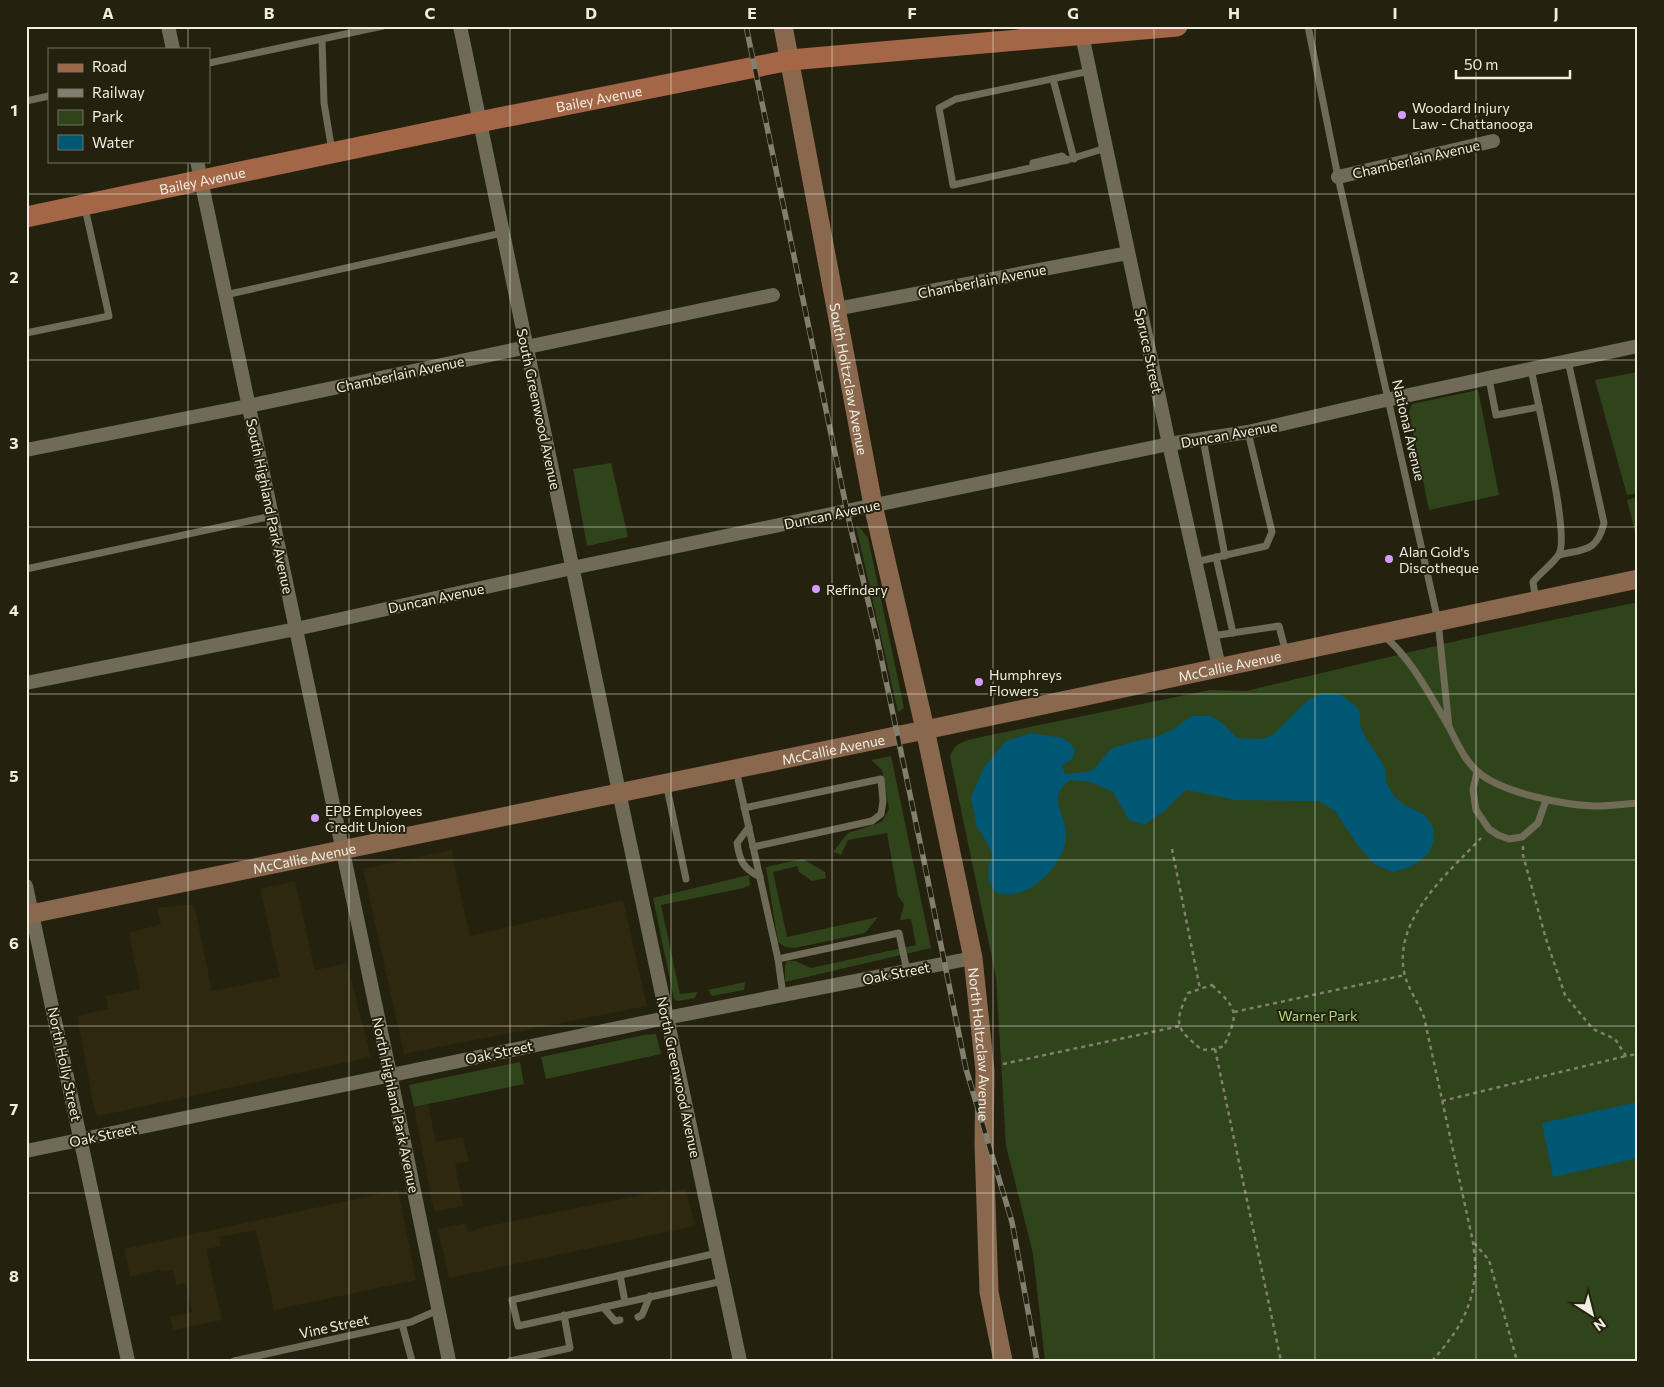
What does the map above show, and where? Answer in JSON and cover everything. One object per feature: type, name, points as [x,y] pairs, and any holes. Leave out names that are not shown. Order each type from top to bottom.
[{"type":"main road","name":"South Holtzclaw Avenue","points":[[783,26],[873,505],[925,730]]},
{"type":"main road","name":"Bailey Avenue","points":[[26,217],[85,205],[199,171],[332,154],[479,122],[790,60],[1177,26]]},
{"type":"main road","name":"McCallie Avenue","points":[[29,914],[925,730],[1638,579]]},
{"type":"main road","name":"North Holtzclaw Avenue","points":[[925,730],[973,958],[985,1071],[984,1145],[989,1292],[1003,1361]]},
{"type":"street","points":[[168,26],[173,48]]},
{"type":"street","name":"South Greenwood Avenue","points":[[460,26],[619,792]]},
{"type":"street","name":"Spruce Street","points":[[1082,35],[1168,444],[1220,667]]},
{"type":"street","name":"Chamberlain Avenue","points":[[1338,177],[1494,141]]},
{"type":"street","name":"South Highland Park Avenue","points":[[199,171],[342,850]]},
{"type":"street","name":"Chamberlain Avenue","points":[[836,309],[1128,253]]},
{"type":"street","name":"Chamberlain Avenue","points":[[26,450],[248,406],[773,295]]},
{"type":"street","name":"Duncan Avenue","points":[[26,683],[296,629],[572,568],[1168,444],[1248,432],[1638,346]]},
{"type":"street","name":"North Greenwood Avenue","points":[[619,792],[740,1361]]},
{"type":"street","name":"North Highland Park Avenue","points":[[342,850],[449,1361]]},
{"type":"street","name":"North Holly Street","points":[[26,886],[29,914],[81,1140],[128,1361]]},
{"type":"street","name":"Oak Street","points":[[26,1151],[390,1074],[973,958]]},
{"type":"lane","points":[[210,63],[383,26]]},
{"type":"lane","name":"National Avenue","points":[[1308,26],[1338,177],[1438,621],[1450,727]]},
{"type":"lane","points":[[322,40],[324,103],[332,154]]},
{"type":"lane","points":[[1090,71],[956,98],[939,108],[953,185],[1070,159],[1106,148]]},
{"type":"lane","points":[[1053,79],[1070,159]]},
{"type":"lane","points":[[26,100],[48,96]]},
{"type":"lane","points":[[26,334],[109,316],[85,205]]},
{"type":"lane","points":[[225,295],[502,234]]},
{"type":"lane","points":[[1559,555],[1592,547],[1601,536],[1604,523],[1568,361]]},
{"type":"lane","points":[[1530,370],[1539,407],[1560,521],[1562,543],[1559,555],[1533,582],[1536,601]]},
{"type":"lane","points":[[1488,378],[1496,415],[1539,407]]},
{"type":"lane","points":[[1195,562],[1266,546],[1272,532],[1248,432]]},
{"type":"lane","points":[[1203,439],[1225,556]]},
{"type":"lane","points":[[26,569],[272,516]]},
{"type":"lane","points":[[1216,557],[1233,633]]},
{"type":"lane","points":[[1212,636],[1279,626],[1286,653]]},
{"type":"lane","points":[[1381,633],[1396,646],[1408,662],[1450,727],[1463,754],[1477,772],[1494,784],[1546,800],[1595,806],[1638,803]]},
{"type":"lane","points":[[736,768],[778,958],[783,995]]},
{"type":"lane","points":[[1477,772],[1473,790],[1476,810],[1489,829],[1498,836],[1509,839],[1522,837],[1538,823],[1546,800]]},
{"type":"lane","points":[[744,808],[881,779],[883,801],[881,814],[872,821],[754,847]]},
{"type":"lane","points":[[666,783],[686,879]]},
{"type":"lane","points":[[749,827],[737,843],[739,858],[747,870],[760,877]]},
{"type":"lane","points":[[778,958],[899,933],[907,971]]},
{"type":"lane","points":[[717,1253],[512,1300],[518,1326],[723,1281]]},
{"type":"lane","points":[[620,1275],[625,1302]]},
{"type":"lane","points":[[638,1316],[642,1315],[650,1296]]},
{"type":"lane","points":[[603,1307],[616,1321],[620,1320]]},
{"type":"lane","name":"Vine Street","points":[[234,1361],[410,1322],[438,1310]]},
{"type":"lane","points":[[510,1361],[570,1348],[564,1316]]},
{"type":"lane","points":[[402,1324],[412,1361]]},
{"type":"path","points":[[1432,1361],[1458,1330],[1470,1304],[1475,1273],[1473,1242],[1424,1017],[1402,964],[1406,935],[1414,916],[1436,887],[1489,829]]},
{"type":"path","points":[[1522,837],[1523,855],[1546,939],[1565,995],[1593,1029],[1615,1039],[1626,1056]]},
{"type":"path","points":[[1172,848],[1200,989]]},
{"type":"path","points":[[1234,1012],[1405,975]]},
{"type":"path","points":[[1212,985],[1229,1002],[1234,1012],[1234,1022],[1224,1046],[1202,1050],[1182,1033],[1179,1013],[1188,993],[1200,989],[1212,985]]},
{"type":"path","points":[[1003,1064],[1180,1026]]},
{"type":"path","points":[[1215,1049],[1282,1361]]},
{"type":"path","points":[[1442,1101],[1638,1054]]},
{"type":"path","points":[[1473,1242],[1489,1260],[1517,1361]]},
{"type":"shaded area","points":[[452,850],[470,936],[623,900],[647,1006],[404,1054],[363,869]]},
{"type":"shaded area","points":[[295,881],[315,970],[347,963],[371,1057],[99,1116],[95,1112],[77,1016],[108,1009],[106,996],[140,989],[129,933],[161,924],[157,908],[194,904],[212,991],[280,977],[260,889]]},
{"type":"shaded area","points":[[428,1105],[436,1142],[463,1137],[469,1161],[455,1164],[463,1206],[434,1212],[414,1107]]},
{"type":"shaded area","points":[[686,1189],[695,1226],[449,1278],[438,1229],[466,1223],[468,1232],[483,1227],[665,1190],[666,1193]]},
{"type":"shaded area","points":[[398,1190],[416,1280],[274,1310],[256,1230],[219,1237],[221,1246],[206,1249],[222,1320],[173,1330],[170,1317],[192,1312],[186,1283],[176,1285],[173,1270],[161,1272],[160,1269],[130,1277],[124,1249]]},
{"type":"green space","points":[[1638,372],[1638,493],[1627,495],[1595,380]]},
{"type":"green space","points":[[1478,390],[1499,495],[1429,510],[1409,412],[1412,404]]},
{"type":"green space","points":[[611,463],[628,537],[587,546],[573,469]]},
{"type":"green space","points":[[1638,497],[1638,543],[1627,500]]},
{"type":"green space","points":[[856,526],[868,538],[904,708],[898,712]]},
{"type":"green space","name":"Warner Park","points":[[1638,602],[1638,1361],[1045,1361],[1033,1254],[1006,1146],[996,977],[950,757],[955,748],[962,742],[981,737],[1210,690],[1246,691],[1482,635]]},
{"type":"green space","points":[[891,756],[931,948],[785,982],[785,965],[787,961],[795,961],[811,968],[916,945],[911,919],[900,920],[904,904],[898,896],[887,833],[848,840],[841,855],[833,852],[848,833],[882,822],[889,809],[882,770],[871,760]]},
{"type":"green space","points":[[803,859],[825,872],[826,878],[812,881],[799,872],[797,866],[773,872],[787,937],[878,917],[865,933],[795,948],[785,947],[778,942],[766,867]]},
{"type":"green space","points":[[749,875],[750,885],[744,888],[661,905],[680,994],[697,992],[695,998],[678,1001],[674,999],[653,898]]},
{"type":"green space","points":[[745,982],[744,990],[712,996],[708,990]]},
{"type":"green space","points":[[656,1034],[661,1054],[546,1079],[541,1057]]},
{"type":"green space","points":[[520,1062],[524,1084],[414,1107],[409,1085]]},
{"type":"water","points":[[1322,693],[1338,693],[1356,706],[1360,713],[1360,725],[1364,735],[1385,769],[1386,782],[1394,796],[1404,805],[1425,815],[1433,827],[1434,840],[1429,853],[1410,867],[1393,872],[1374,864],[1356,843],[1335,811],[1319,801],[1236,800],[1187,790],[1166,810],[1144,825],[1129,820],[1113,792],[1091,782],[1070,780],[1063,786],[1058,799],[1065,824],[1065,842],[1057,862],[1050,872],[1033,887],[1023,892],[1003,894],[997,893],[992,888],[988,879],[992,854],[977,827],[971,797],[984,767],[1006,741],[1031,733],[1063,738],[1075,750],[1073,758],[1062,766],[1065,774],[1087,772],[1094,769],[1111,749],[1155,737],[1172,730],[1192,716],[1211,716],[1222,723],[1237,738],[1263,739],[1274,734],[1307,701]]},
{"type":"water","points":[[1638,1102],[1638,1158],[1553,1177],[1542,1123]]},
{"type":"railway","points":[[746,26],[850,525],[877,638],[966,1069],[1012,1222],[1037,1361]]},
{"type":"place","name":"Woodard Injury Law - Chattanooga","points":[[1402,115]]},
{"type":"place","name":"Alan Gold's Discotheque","points":[[1389,559]]},
{"type":"place","name":"Refindery","points":[[816,589]]},
{"type":"place","name":"Humphreys Flowers","points":[[979,682]]},
{"type":"place","name":"EPB Employees Credit Union","points":[[315,818]]}]
